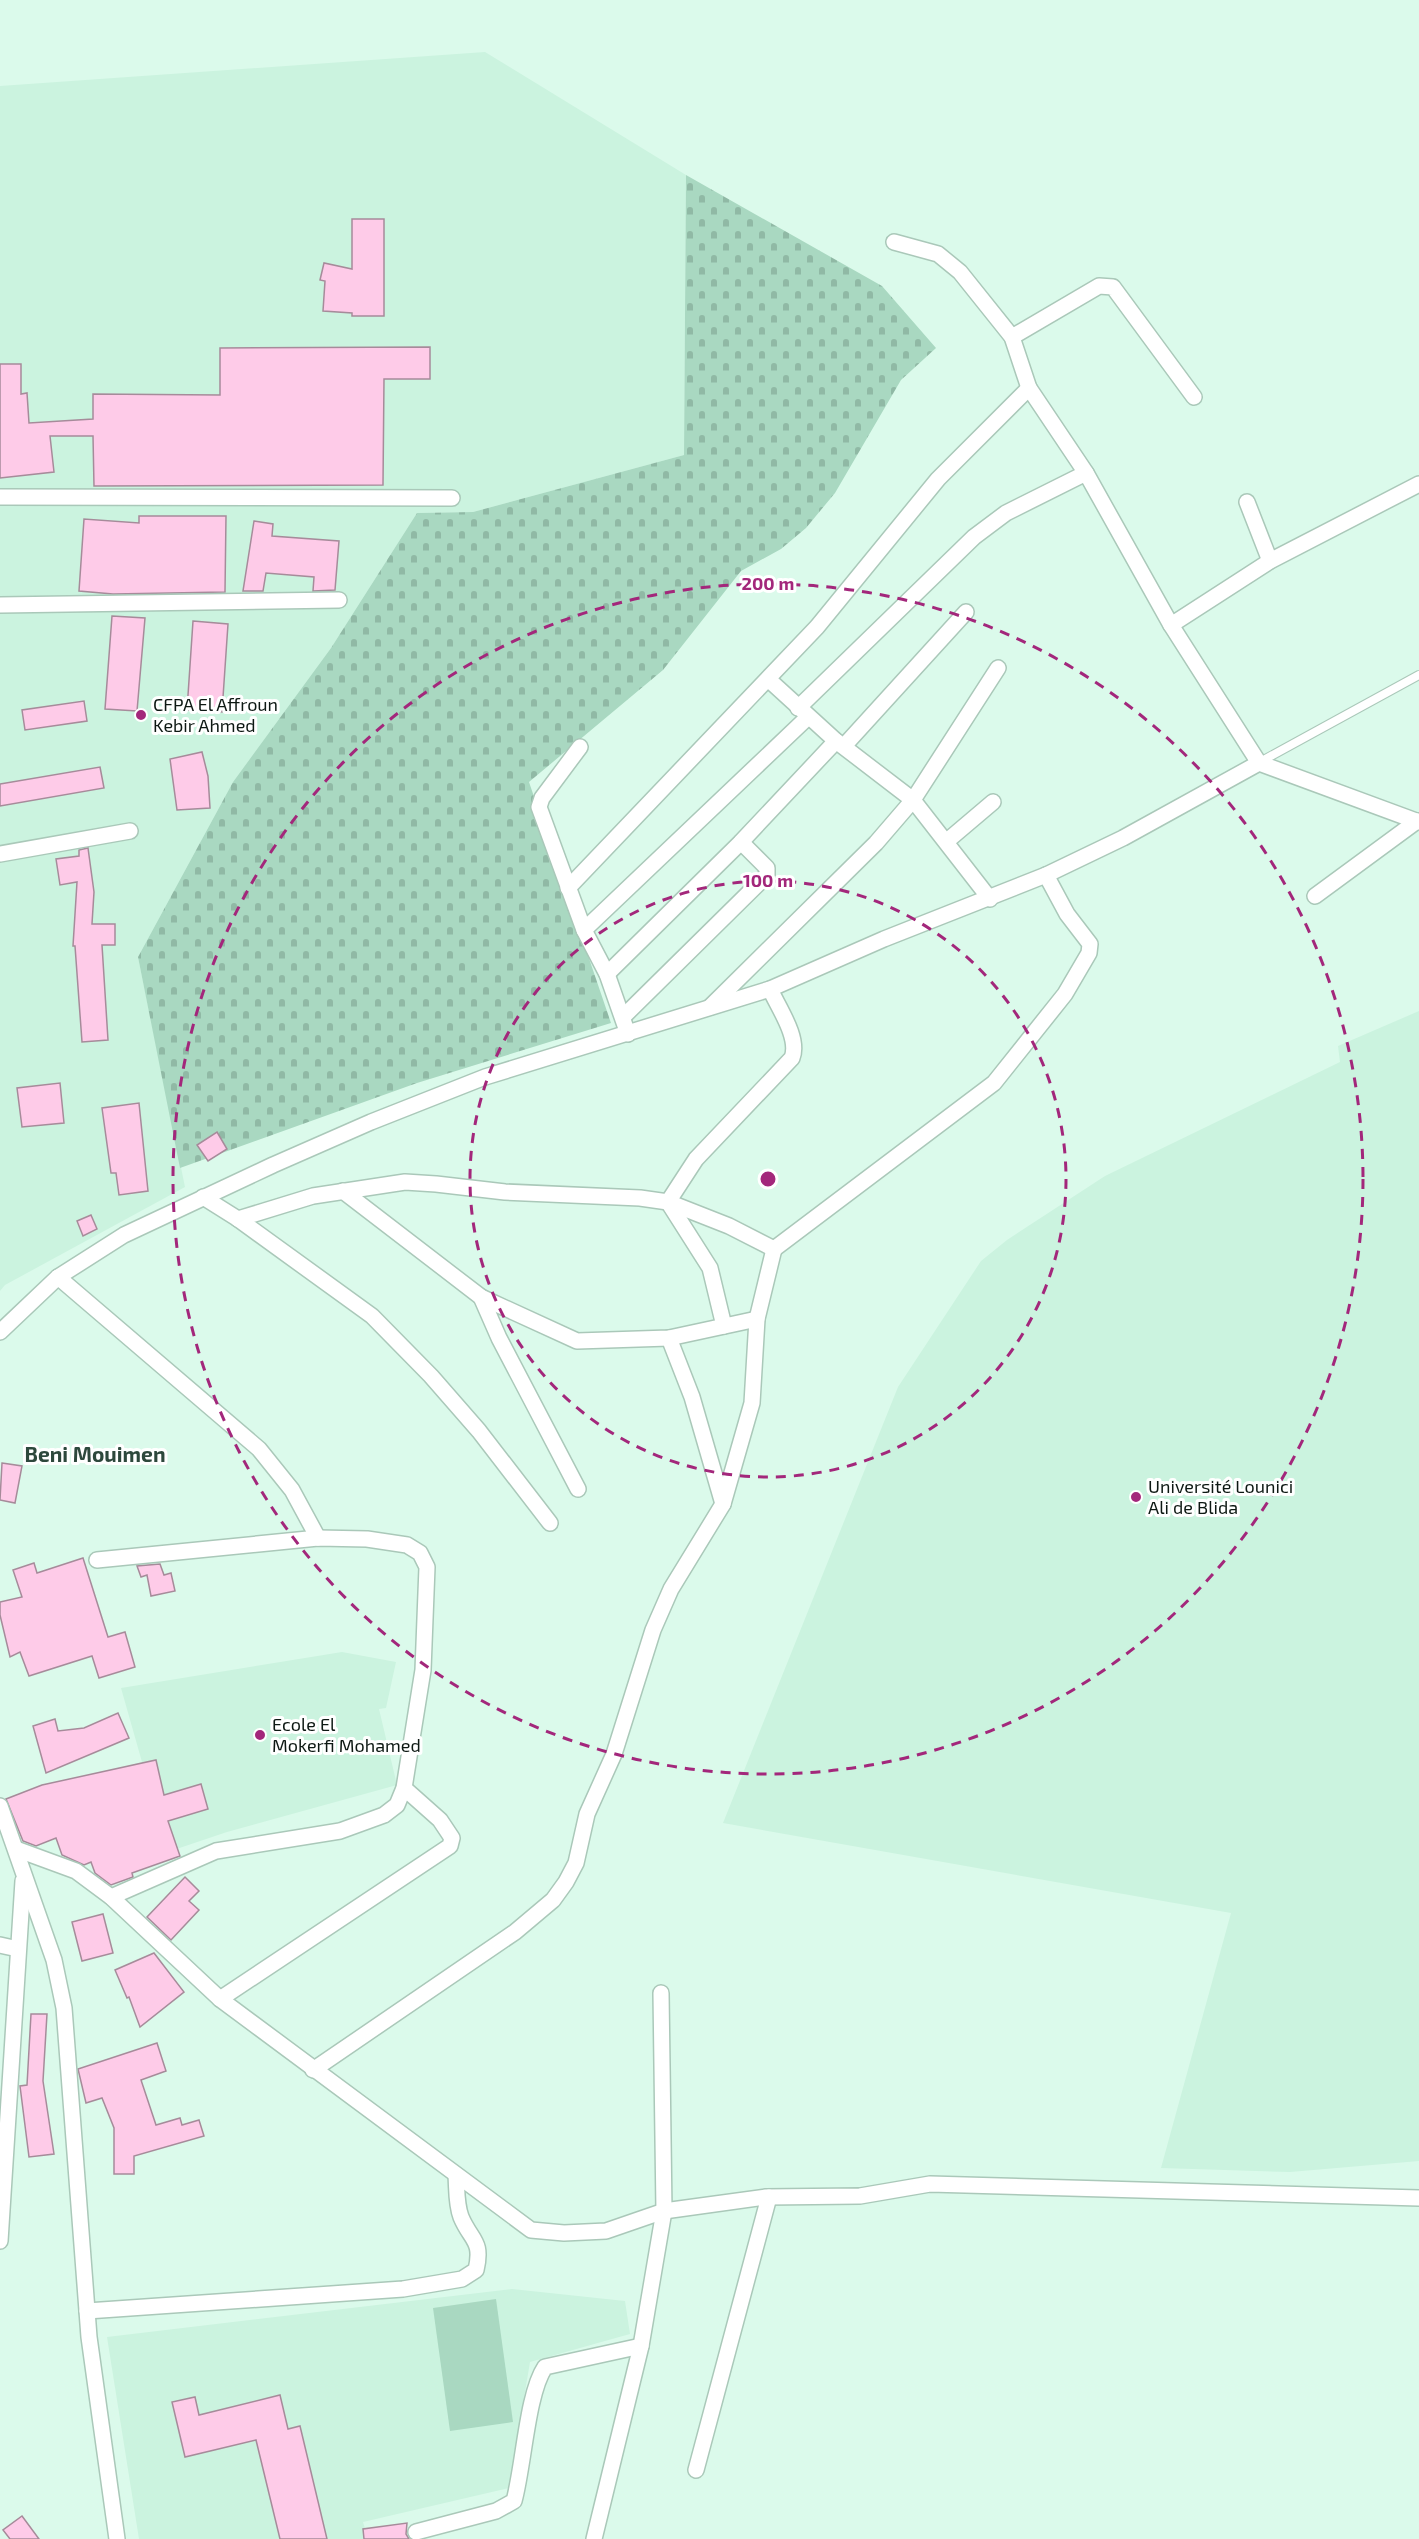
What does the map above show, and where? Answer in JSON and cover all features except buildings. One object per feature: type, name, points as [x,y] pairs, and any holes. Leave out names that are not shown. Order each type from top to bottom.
[{"type":"street","points":[[894,242],[938,254],[949,260],[1012,337],[1029,388],[1086,473],[1171,626],[1259,763],[1418,822]]},
{"type":"street","points":[[1012,337],[1098,286],[1108,284],[1113,287],[1194,396]]},
{"type":"street","points":[[568,888],[817,627],[938,479],[1029,388]]},
{"type":"street","points":[[584,930],[803,713],[974,537],[1006,513],[1086,473]]},
{"type":"street","points":[[1171,626],[1270,561],[1419,484]]},
{"type":"street","points":[[0,497],[452,498]]},
{"type":"street","points":[[1247,502],[1270,561]]},
{"type":"street","points":[[0,605],[339,600]]},
{"type":"street","points":[[606,974],[840,743],[966,612]]},
{"type":"street","points":[[707,1010],[876,843],[913,800],[998,669]]},
{"type":"street","points":[[768,679],[803,713],[913,800],[990,898]]},
{"type":"street","points":[[579,747],[542,798],[540,807],[584,930],[624,1016],[628,1034]]},
{"type":"street","points":[[0,1332],[58,1277],[124,1235],[203,1197],[371,1122],[474,1081],[770,989],[884,939],[1046,875],[1123,838],[1259,763]]},
{"type":"street","points":[[947,841],[993,802]]},
{"type":"street","points":[[1315,896],[1418,822]]},
{"type":"street","points":[[0,854],[130,831]]},
{"type":"street","points":[[624,1016],[767,875],[767,868],[741,842]]},
{"type":"street","points":[[313,2070],[514,1932],[553,1900],[576,1863],[587,1814],[614,1754],[639,1668],[658,1620],[676,1580],[723,1504],[752,1403],[757,1319],[774,1249],[994,1083],[1065,994],[1085,959],[1090,944],[1066,914],[1046,875]]},
{"type":"street","points":[[668,1202],[696,1159],[792,1058],[795,1051],[793,1040],[770,989]]},
{"type":"street","points":[[238,1220],[313,1196],[405,1182],[668,1202],[729,1226],[774,1249]]},
{"type":"street","points":[[343,1191],[481,1297],[577,1341],[669,1338],[757,1319]]},
{"type":"street","points":[[203,1197],[372,1316],[431,1376],[479,1431],[550,1523]]},
{"type":"street","points":[[668,1202],[710,1268],[724,1326]]},
{"type":"street","points":[[58,1277],[259,1449],[292,1490],[318,1538]]},
{"type":"street","points":[[481,1297],[499,1338],[578,1489]]},
{"type":"street","points":[[669,1338],[692,1397],[723,1504]]},
{"type":"street","points":[[97,1560],[318,1538],[367,1539],[407,1545],[420,1554],[427,1567],[423,1670],[404,1788],[397,1805],[384,1815],[340,1831],[216,1851],[111,1897]]},
{"type":"street","points":[[220,1999],[450,1846],[452,1838],[440,1820],[404,1788]]},
{"type":"street","points":[[0,1806],[54,1960],[64,2008],[94,2383],[117,2539]]},
{"type":"street","points":[[16,1849],[76,1871],[111,1897],[220,1999],[531,2230],[564,2234],[606,2231],[664,2211],[769,2197],[860,2196],[930,2184],[1419,2198]]},
{"type":"street","points":[[0,2241],[24,1872]]},
{"type":"street","points":[[0,1945],[18,1949]]},
{"type":"street","points":[[594,2539],[641,2346],[664,2211],[662,1993]]},
{"type":"street","points":[[87,2311],[402,2289],[462,2280],[476,2270],[479,2256],[474,2236],[462,2220],[457,2203],[456,2175]]},
{"type":"street","points":[[696,2469],[769,2197]]},
{"type":"street","points":[[416,2532],[496,2511],[514,2501],[522,2471],[536,2381],[545,2367],[641,2346]]},
{"type":"lane","points":[[1259,763],[1419,675]]},
{"type":"shaded area","name":"CFPA El Affroun Kebir Ahmed","points":[[485,52],[686,175],[684,455],[473,512],[417,513],[331,648],[233,782],[138,957],[185,1187],[5,1285],[0,1291],[0,86]]},
{"type":"shaded area","name":"Université Lounici Ali de Blida","points":[[1419,1011],[1419,2161],[1290,2172],[1161,2168],[1231,1913],[723,1823],[898,1387],[981,1261],[1007,1240],[1105,1176],[1340,1062],[1338,1046]]},
{"type":"shaded area","name":"Ecole El Mokerfi Mohamed","points":[[342,1652],[396,1662],[386,1708],[379,1709],[397,1785],[227,1832],[117,1869],[86,1777],[142,1762],[121,1688]]},
{"type":"shaded area","points":[[512,2289],[625,2301],[630,2334],[530,2362],[509,2488],[363,2522],[368,2539],[139,2539],[107,2337]]},
{"type":"green space","points":[[686,175],[882,286],[936,348],[901,380],[835,493],[806,528],[781,549],[741,571],[663,670],[529,782],[611,1023],[417,1083],[180,1168],[138,957],[233,782],[331,648],[417,513],[473,512],[684,455]]},
{"type":"green space","points":[[496,2299],[513,2422],[450,2431],[433,2308]]},
{"type":"place","name":"CFPA El Affroun Kebir Ahmed","points":[[141,715]]},
{"type":"place","name":"Université Lounici Ali de Blida","points":[[1136,1497]]},
{"type":"place","name":"Ecole El Mokerfi Mohamed","points":[[260,1735]]},
{"type":"district","name":"Beni Mouimen","points":[[95,1455]]}]
